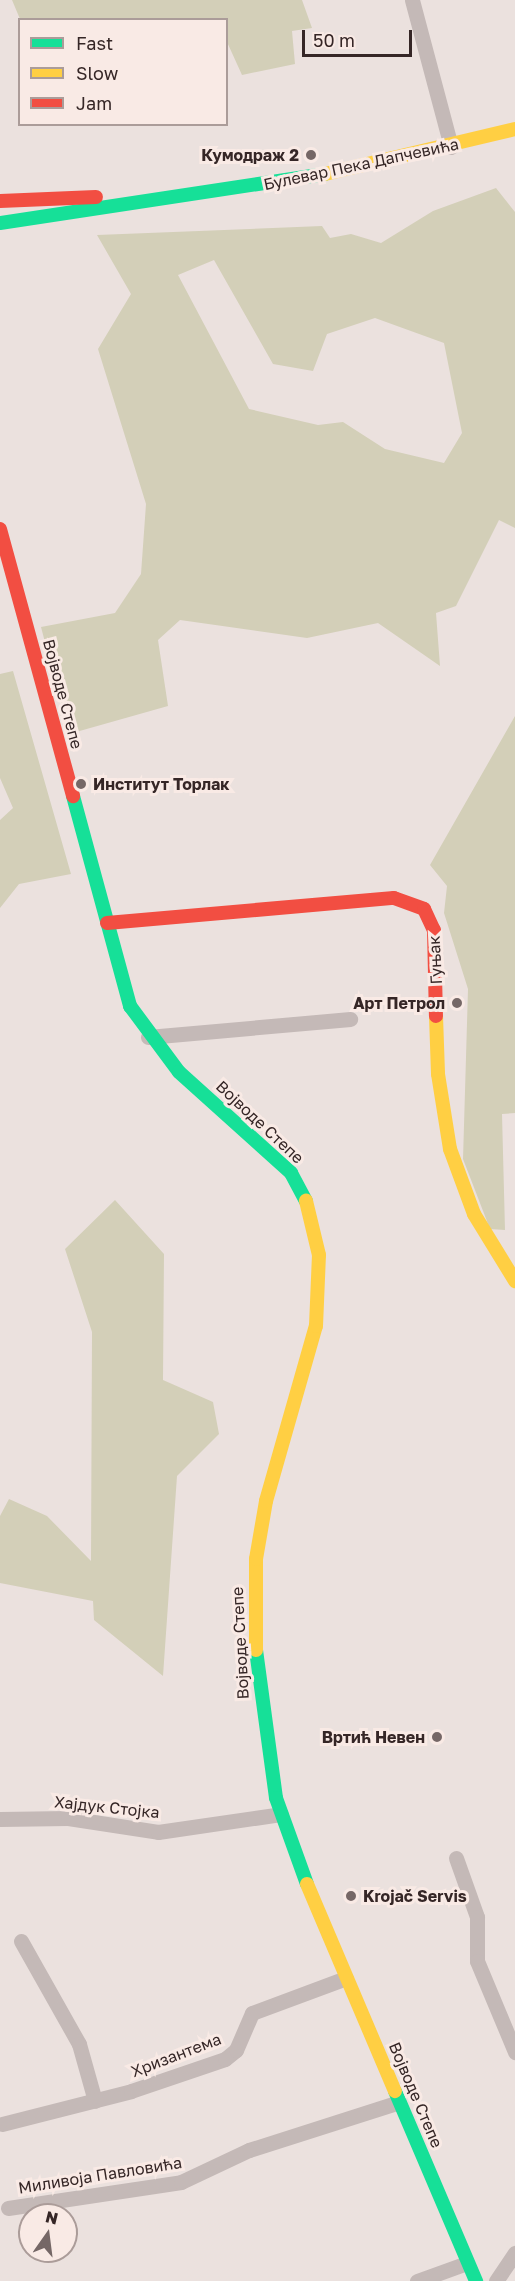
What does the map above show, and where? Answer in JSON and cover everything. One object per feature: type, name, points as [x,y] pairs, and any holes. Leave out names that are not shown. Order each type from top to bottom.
[{"type":"street","points":[[412,0],[451,147]]},
{"type":"street","name":"Булевар Пека Дапчевића","points":[[2,224],[206,194],[451,147],[515,129]]},
{"type":"street","points":[[0,189],[51,198]]},
{"type":"street","name":"Булевар Пека Дапчевића","points":[[0,201],[206,194]]},
{"type":"street","name":"Војводе Степе","points":[[0,530],[130,1006],[148,1037],[291,1173],[307,1201],[317,1238],[316,1326],[266,1501],[254,1581],[259,1688],[281,1814],[346,1978],[476,2281]]},
{"type":"street","name":"Гуњак","points":[[107,923],[348,901],[418,903],[429,914],[434,930],[438,1074],[450,1149],[474,1214],[515,1281]]},
{"type":"street","points":[[148,1037],[350,1019]]},
{"type":"street","name":"Хајдук Стојка","points":[[0,1819],[76,1819],[158,1832],[281,1814]]},
{"type":"street","points":[[456,1858],[477,1917],[477,1961],[515,2052]]},
{"type":"street","points":[[21,1941],[79,2044],[95,2101]]},
{"type":"street","name":"Хризантема","points":[[2,2124],[95,2101],[225,2059],[236,2050],[252,2013],[346,1978]]},
{"type":"street","name":"Миливоја Павловића","points":[[8,2208],[181,2182],[249,2150],[399,2102]]},
{"type":"street","points":[[496,2281],[515,2253]]},
{"type":"street","points":[[417,2281],[467,2263]]},
{"type":"shaded area","points":[[12,0],[302,0],[312,28],[292,31],[295,64],[242,75],[228,44],[228,18],[20,18]]},
{"type":"shaded area","points":[[496,188],[515,212],[515,528],[499,520],[456,606],[436,613],[440,666],[378,623],[307,638],[180,620],[158,640],[168,706],[69,734],[41,627],[115,613],[141,574],[146,504],[98,349],[131,294],[97,235],[322,226],[330,238],[351,234],[381,243],[433,211]],"holes":[[[214,260],[273,364],[313,371],[327,334],[375,318],[444,343],[462,433],[444,463],[385,449],[343,422],[318,425],[249,409],[178,275]]]},
{"type":"shaded area","points":[[13,671],[71,874],[19,884],[0,908],[0,820],[13,808],[0,778],[0,674]]},
{"type":"shaded area","points":[[515,716],[515,1113],[502,1114],[505,1230],[490,1229],[463,1159],[468,989],[444,913],[447,886],[430,865]]},
{"type":"shaded area","points":[[115,1200],[164,1254],[163,1380],[213,1402],[219,1434],[177,1476],[163,1676],[94,1620],[93,1601],[0,1583],[0,1516],[9,1499],[47,1516],[91,1561],[92,1332],[65,1249]]},
{"type":"traffic: fast","points":[[0,223],[325,174]]},
{"type":"traffic: fast","points":[[73,796],[130,1006],[179,1072],[291,1173],[306,1201]]},
{"type":"traffic: fast","points":[[256,1650],[276,1798],[307,1884]]},
{"type":"traffic: fast","points":[[395,2091],[476,2281]]},
{"type":"traffic: slow","points":[[325,174],[515,129]]},
{"type":"traffic: slow","points":[[436,1016],[438,1074],[450,1149],[474,1214],[515,1281]]},
{"type":"traffic: slow","points":[[256,1650],[256,1559],[266,1501],[316,1326],[319,1255],[306,1201]]},
{"type":"traffic: slow","points":[[307,1884],[395,2091]]},
{"type":"traffic: jam","points":[[0,201],[96,197]]},
{"type":"traffic: jam","points":[[0,529],[73,796]]},
{"type":"traffic: jam","points":[[107,923],[394,898],[424,909],[434,930],[436,1016]]},
{"type":"place","name":"Кумодраж 2","points":[[311,155]]},
{"type":"place","name":"Институт Торлак","points":[[81,784]]},
{"type":"place","name":"Арт Петрол","points":[[457,1003]]},
{"type":"place","name":"Вртић Невен","points":[[437,1737]]},
{"type":"place","name":"Krojač Servis","points":[[351,1896]]}]
